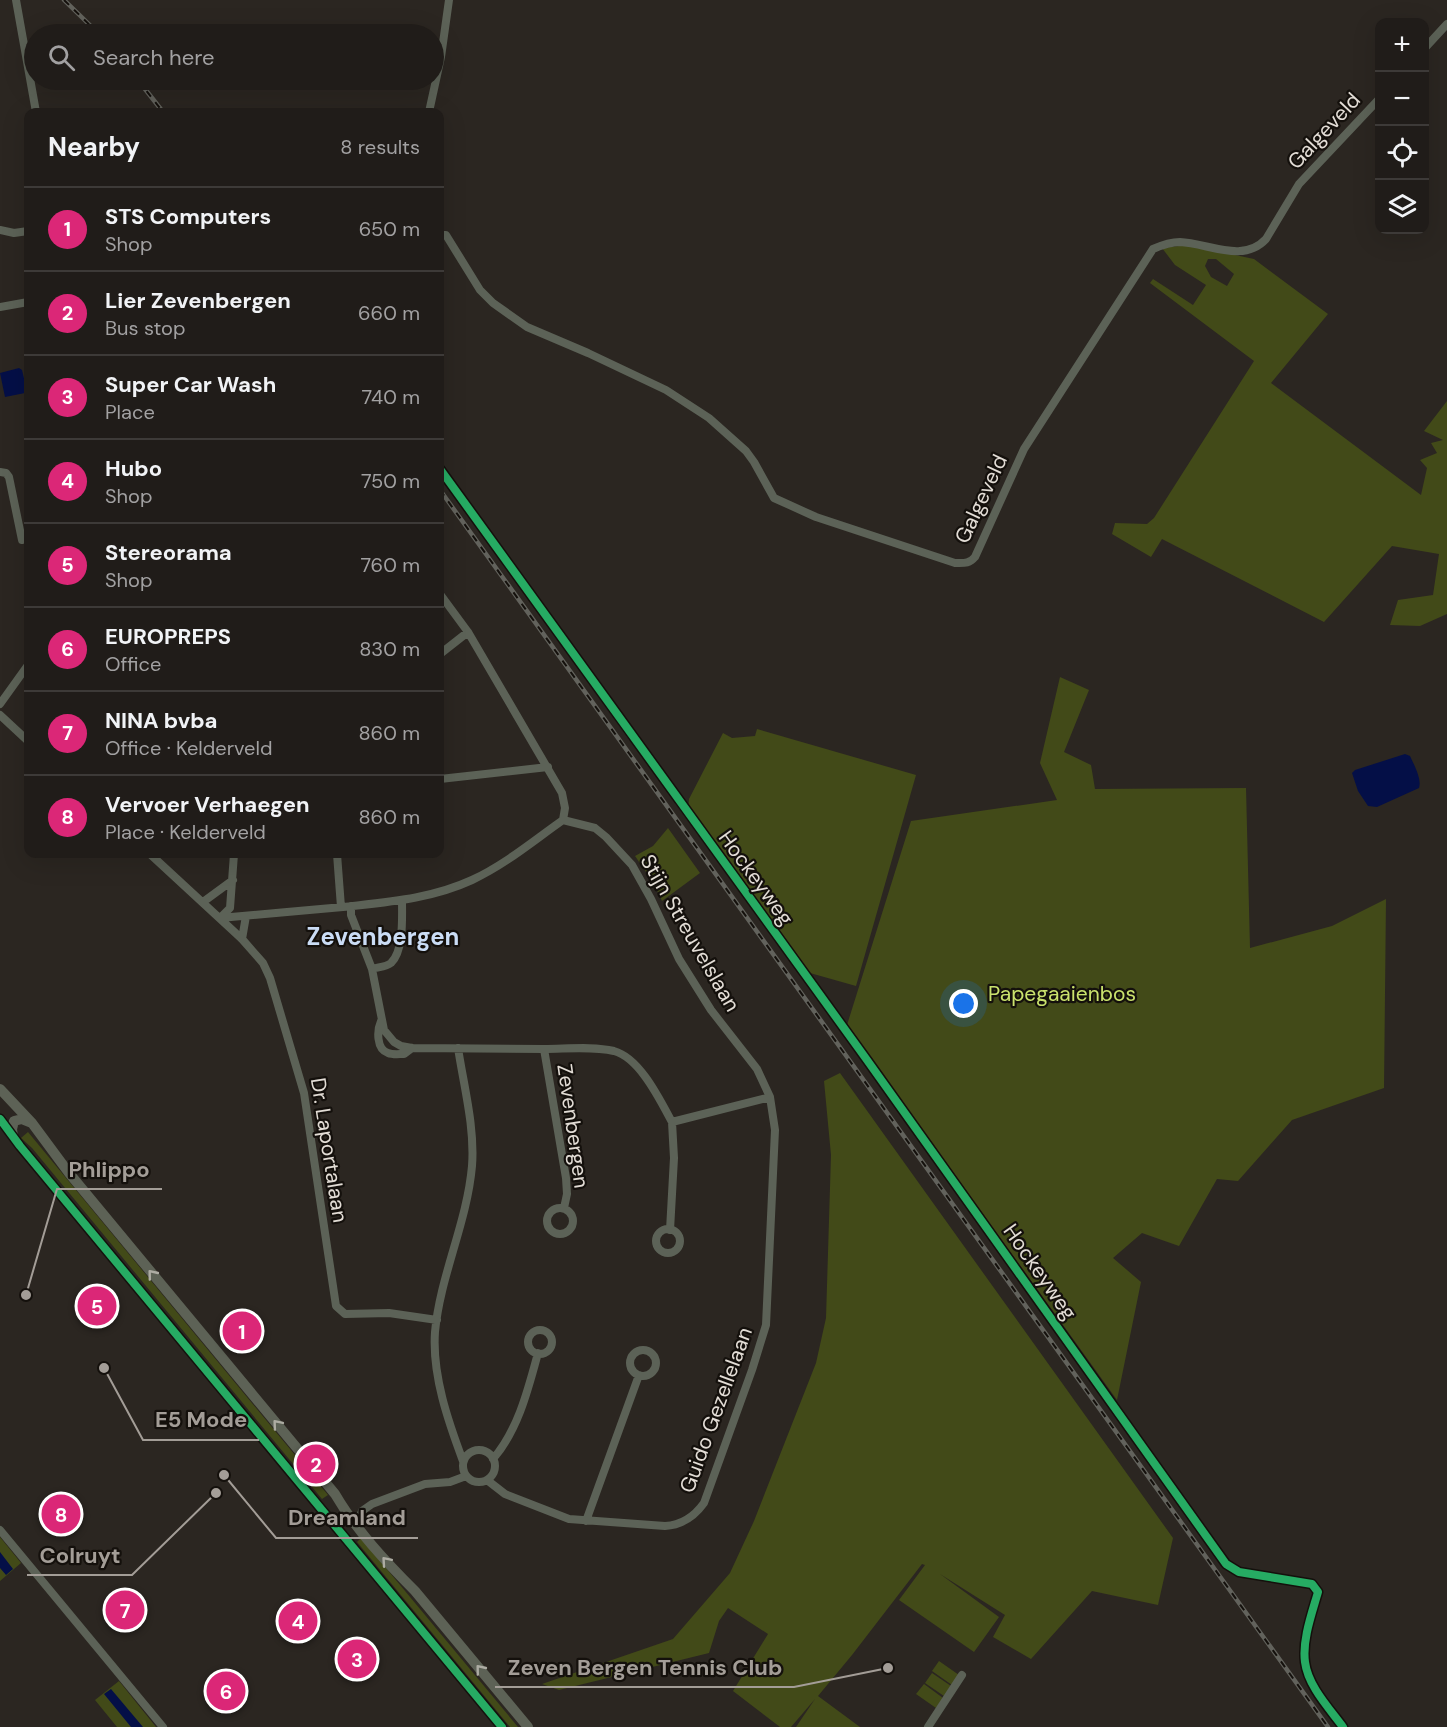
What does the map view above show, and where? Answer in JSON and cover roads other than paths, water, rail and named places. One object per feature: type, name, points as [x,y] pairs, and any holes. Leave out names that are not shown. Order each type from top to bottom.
[{"type":"main road","points":[[0,1089],[32,1123],[69,1173],[335,1494],[359,1529],[395,1571],[416,1591],[528,1727]]},
{"type":"main road","points":[[14,1137],[12,1128],[14,1121],[22,1119],[32,1123]]},
{"type":"main road","points":[[1,1122],[502,1727]]},
{"type":"street","points":[[16,0],[24,45]]},
{"type":"street","points":[[444,36],[449,0]]},
{"type":"street","points":[[1429,44],[1447,24]]},
{"type":"street","points":[[32,90],[35,108]]},
{"type":"street","points":[[430,108],[434,90]]},
{"type":"street","name":"Galgeveld","points":[[444,235],[486,297],[527,327],[588,352],[666,390],[709,418],[750,456],[774,498],[816,517],[955,563],[964,563],[971,562],[975,557],[1024,449],[1153,249],[1165,243],[1180,242],[1234,251],[1259,247],[1299,183],[1375,104]]},
{"type":"street","points":[[0,230],[24,232]]},
{"type":"street","points":[[0,307],[24,303]]},
{"type":"street","points":[[0,472],[6,473],[9,477],[22,540]]},
{"type":"street","points":[[444,475],[632,737]]},
{"type":"street","points":[[220,918],[402,900],[435,894],[471,881],[512,858],[563,820],[565,808],[562,793],[548,767],[468,632],[444,599]]},
{"type":"street","points":[[444,651],[468,632]]},
{"type":"street","points":[[0,704],[24,671]]},
{"type":"street","points":[[0,715],[24,737]]},
{"type":"street","points":[[444,779],[548,767]]},
{"type":"street","name":"Hockeyweg","points":[[679,802],[867,1060],[1226,1564],[1239,1572],[1312,1584],[1316,1588],[1318,1592],[1305,1645],[1305,1662],[1317,1690],[1343,1727]]},
{"type":"street","name":"Stijn Streuvelslaan","points":[[563,820],[595,828],[632,865],[679,958],[711,1010],[757,1069],[770,1097]]},
{"type":"street","name":"Dr. Laportalaan","points":[[154,858],[242,939],[263,963],[270,978],[304,1093],[336,1306],[345,1314],[389,1313],[437,1320]]},
{"type":"street","points":[[220,918],[230,908],[234,858]]},
{"type":"street","name":"Zevenbergen","points":[[338,858],[346,906],[372,969],[387,1035],[394,1042],[412,1048],[613,1051],[624,1055],[638,1067],[672,1122],[674,1158],[670,1230]]},
{"type":"street","points":[[203,902],[233,880]]},
{"type":"street","points":[[372,969],[393,962],[398,954],[402,900]]},
{"type":"street","points":[[242,939],[246,916]]},
{"type":"street","name":"Zevenbergen","points":[[382,1020],[378,1028],[378,1036],[381,1048],[385,1052],[404,1054],[412,1048]]},
{"type":"street","points":[[458,1048],[472,1142],[472,1167],[437,1320],[435,1349],[437,1371],[466,1476]]},
{"type":"street","name":"Zevenbergen","points":[[544,1049],[566,1178],[567,1194],[564,1208]]},
{"type":"street","points":[[672,1122],[770,1097]]},
{"type":"street","name":"Guido Gezellelaan","points":[[362,1511],[372,1504],[425,1484],[450,1482],[466,1476],[476,1482],[487,1480],[505,1494],[569,1519],[674,1526],[691,1518],[704,1503],[766,1325],[775,1140],[770,1097]]},
{"type":"street","points":[[493,1459],[505,1446],[528,1391],[538,1353]]},
{"type":"street","points":[[586,1521],[639,1375]]},
{"type":"street","points":[[463,1461],[475,1450],[488,1452],[493,1459],[494,1472],[487,1480]]},
{"type":"street","points":[[344,1509],[362,1511],[359,1529]]},
{"type":"street","points":[[0,1530],[163,1727]]},
{"type":"street","points":[[928,1727],[962,1675]]},
{"type":"railway","points":[[64,0],[89,24]]},
{"type":"railway","points":[[146,90],[160,108]]},
{"type":"railway","points":[[444,496],[1328,1727]]},
{"type":"place","name":"Phlippo","points":[[26,1295]]},
{"type":"place","name":"Stereorama","points":[[97,1306]]},
{"type":"place","name":"STS Computers","points":[[242,1331]]},
{"type":"place","name":"E5 Mode","points":[[104,1368]]},
{"type":"place","name":"Lier Zevenbergen","points":[[316,1464]]},
{"type":"place","name":"Dreamland","points":[[224,1475]]},
{"type":"place","name":"Colruyt","points":[[216,1493]]},
{"type":"place","name":"Vervoer Verhaegen","points":[[61,1514]]},
{"type":"place","name":"NINA bvba","points":[[125,1610]]},
{"type":"place","name":"Hubo","points":[[298,1621]]},
{"type":"place","name":"Super Car Wash","points":[[357,1659]]},
{"type":"place","name":"Zeven Bergen Tennis Club","points":[[888,1668]]},
{"type":"place","name":"EUROPREPS","points":[[226,1691]]},
{"type":"district","name":"Zevenbergen","points":[[383,936]]},
{"type":"park label","name":"Papegaaienbos","points":[[1062,994]]}]
